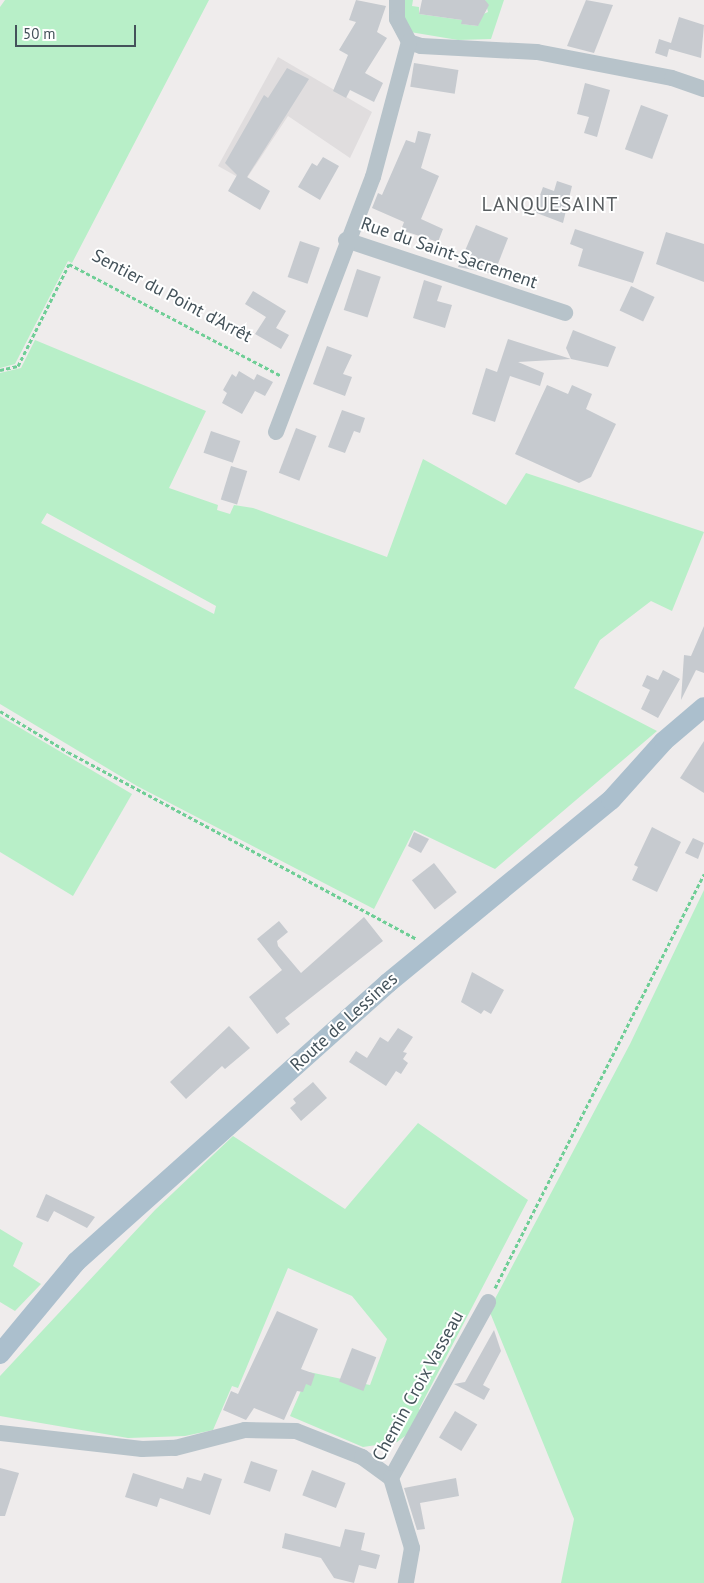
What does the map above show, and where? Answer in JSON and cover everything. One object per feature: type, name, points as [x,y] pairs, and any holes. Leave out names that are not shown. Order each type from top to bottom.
[{"type":"main road","name":"Route de Lessines","points":[[0,1354],[76,1262],[430,946],[611,800],[664,741],[704,707]]},
{"type":"street","points":[[397,0],[396,19],[409,42],[421,46],[537,52],[672,78],[704,89]]},
{"type":"street","name":"Rue du Saint-Sacrement","points":[[409,42],[373,177],[346,240],[565,313]]},
{"type":"street","points":[[276,432],[346,240]]},
{"type":"street","name":"Chemin Croix Vasseau","points":[[0,1433],[142,1449],[176,1448],[245,1430],[296,1431],[362,1457],[391,1478],[488,1302]]},
{"type":"street","points":[[391,1478],[412,1548],[406,1583]]},
{"type":"path","name":"Sentier du Point d'Arrêt","points":[[0,370],[18,366],[69,264],[294,383]]},
{"type":"path","points":[[0,711],[230,841],[430,946]]},
{"type":"path","points":[[488,1302],[704,874]]},
{"type":"shaded area","points":[[278,57],[372,112],[350,158],[288,116],[245,181],[218,166]]},
{"type":"green space","points":[[5,0],[209,0],[72,263],[68,261],[15,364],[0,368],[0,7]]},
{"type":"green space","points":[[404,0],[413,0],[412,6],[419,7],[419,14],[462,20],[462,24],[478,26],[479,16],[488,12],[485,0],[504,0],[491,39],[458,40],[410,32],[404,20]]},
{"type":"green space","points":[[35,340],[206,411],[169,488],[218,505],[217,510],[230,514],[234,505],[253,508],[387,557],[423,459],[506,505],[526,473],[704,532],[672,611],[651,601],[600,640],[574,688],[657,731],[495,869],[414,830],[374,909],[137,786],[0,704],[0,373],[21,368]],"holes":[[[47,513],[216,606],[214,614],[41,523]]]},
{"type":"green space","points":[[0,716],[132,794],[73,896],[0,852]]},
{"type":"green space","points":[[704,890],[704,1583],[561,1583],[574,1519],[489,1310],[630,1044]]},
{"type":"green space","points":[[418,1123],[528,1200],[419,1409],[423,1412],[412,1431],[397,1442],[363,1447],[290,1416],[309,1372],[370,1385],[387,1339],[352,1296],[288,1268],[238,1388],[232,1386],[213,1430],[185,1436],[128,1438],[0,1416],[0,1376],[155,1210],[233,1136],[345,1209]]},
{"type":"green space","points":[[0,1229],[23,1243],[13,1266],[41,1284],[15,1311],[0,1302]]},
{"type":"building","points":[[356,0],[386,6],[377,32],[387,38],[365,73],[383,83],[374,102],[350,90],[346,98],[333,91],[348,55],[339,50],[356,22],[349,20]]},
{"type":"building","points":[[422,0],[485,0],[489,5],[478,26],[461,24],[462,20],[419,14]]},
{"type":"building","points":[[586,0],[613,5],[594,53],[567,46]]},
{"type":"building","points":[[679,17],[704,25],[701,58],[669,49],[667,57],[655,53],[659,39],[671,43]]},
{"type":"building","points":[[414,63],[458,70],[455,94],[410,87]]},
{"type":"building","points":[[287,68],[309,79],[247,177],[270,191],[260,210],[228,191],[237,175],[225,163],[264,95],[268,98]]},
{"type":"building","points":[[585,83],[610,90],[597,137],[584,133],[589,117],[577,114]]},
{"type":"building","points":[[641,105],[668,115],[652,159],[625,149]]},
{"type":"building","points":[[418,131],[431,134],[421,168],[439,176],[421,219],[443,229],[438,242],[401,230],[404,222],[372,208],[378,193],[382,195],[406,140],[415,143]]},
{"type":"building","points":[[323,157],[339,166],[320,200],[298,187],[312,163],[317,166]]},
{"type":"building","points":[[557,181],[572,186],[563,223],[534,212],[543,187],[554,191]]},
{"type":"building","points":[[476,225],[508,238],[494,274],[458,267]]},
{"type":"building","points":[[575,229],[644,252],[633,283],[578,266],[583,249],[570,244]]},
{"type":"building","points":[[666,232],[704,244],[704,282],[656,264]]},
{"type":"building","points":[[300,241],[320,248],[307,284],[288,277]]},
{"type":"building","points":[[357,269],[381,277],[367,318],[344,310]]},
{"type":"building","points":[[424,280],[442,286],[437,301],[452,305],[445,328],[413,318]]},
{"type":"building","points":[[631,286],[655,297],[643,321],[620,310]]},
{"type":"building","points":[[253,291],[286,311],[276,328],[289,335],[281,349],[255,334],[266,317],[245,304]]},
{"type":"building","points":[[573,330],[616,347],[608,367],[571,359],[566,348]]},
{"type":"building","points":[[508,339],[571,359],[518,362],[544,373],[540,386],[510,376],[495,422],[472,414],[486,368],[497,372]]},
{"type":"building","points":[[327,346],[352,355],[343,374],[352,377],[345,396],[313,384]]},
{"type":"building","points":[[239,371],[254,380],[257,374],[273,382],[265,396],[255,391],[242,414],[222,403],[227,393],[223,390],[232,374],[236,377]]},
{"type":"building","points":[[547,385],[568,394],[572,385],[592,394],[586,409],[616,424],[591,477],[579,483],[515,454]]},
{"type":"building","points":[[342,410],[365,418],[360,433],[354,431],[345,453],[328,447]]},
{"type":"building","points":[[296,428],[317,436],[299,481],[279,473]]},
{"type":"building","points":[[211,431],[240,441],[233,463],[204,453]]},
{"type":"building","points":[[231,466],[247,471],[237,504],[221,499]]},
{"type":"building","points":[[704,626],[704,673],[696,670],[681,700],[684,655],[691,656]]},
{"type":"building","points":[[663,670],[680,679],[658,718],[641,709],[650,690],[642,686],[647,675],[658,680]]},
{"type":"building","points":[[704,741],[704,793],[680,778]]},
{"type":"building","points":[[652,827],[681,842],[657,892],[632,880],[638,867],[634,865]]},
{"type":"building","points":[[414,832],[429,839],[421,853],[408,846]]},
{"type":"building","points":[[693,838],[704,843],[698,859],[685,853]]},
{"type":"building","points":[[434,863],[457,892],[435,909],[412,880]]},
{"type":"building","points":[[364,917],[383,941],[285,1018],[290,1024],[277,1034],[249,997],[282,970],[257,939],[279,921],[288,932],[277,941],[278,946],[301,973]]},
{"type":"building","points":[[472,972],[504,990],[491,1014],[484,1010],[481,1014],[461,1002]]},
{"type":"building","points":[[229,1026],[250,1048],[225,1069],[222,1066],[186,1099],[170,1082]]},
{"type":"building","points":[[398,1028],[413,1037],[403,1052],[407,1053],[403,1059],[408,1063],[401,1074],[396,1071],[386,1086],[349,1062],[356,1051],[367,1058],[380,1037],[388,1042]]},
{"type":"building","points":[[313,1082],[327,1098],[301,1121],[290,1108],[296,1103],[293,1099]]},
{"type":"building","points":[[46,1194],[95,1217],[87,1228],[54,1211],[48,1222],[36,1217]]},
{"type":"building","points":[[277,1311],[318,1329],[301,1369],[315,1374],[311,1386],[306,1384],[303,1392],[297,1391],[284,1420],[254,1408],[246,1420],[223,1410],[231,1391],[238,1394]]},
{"type":"building","points":[[494,1330],[501,1351],[483,1385],[490,1389],[484,1400],[454,1384],[465,1382]]},
{"type":"building","points":[[352,1348],[376,1357],[363,1391],[339,1382]]},
{"type":"building","points":[[455,1411],[477,1424],[461,1451],[439,1438]]},
{"type":"building","points":[[251,1461],[277,1470],[270,1492],[244,1483]]},
{"type":"building","points":[[0,1468],[19,1473],[5,1516],[0,1516]]},
{"type":"building","points":[[312,1470],[346,1483],[336,1508],[302,1495]]},
{"type":"building","points":[[133,1473],[183,1489],[187,1477],[201,1481],[204,1473],[222,1479],[210,1515],[160,1498],[157,1507],[125,1497]]},
{"type":"building","points":[[456,1478],[459,1496],[420,1503],[425,1529],[417,1530],[404,1488]]},
{"type":"building","points":[[345,1529],[365,1533],[361,1550],[380,1555],[376,1569],[359,1565],[354,1583],[334,1578],[321,1558],[282,1548],[285,1533],[340,1547]]},
{"type":"district","name":"LANQUESAINT","points":[[550,204]]}]
